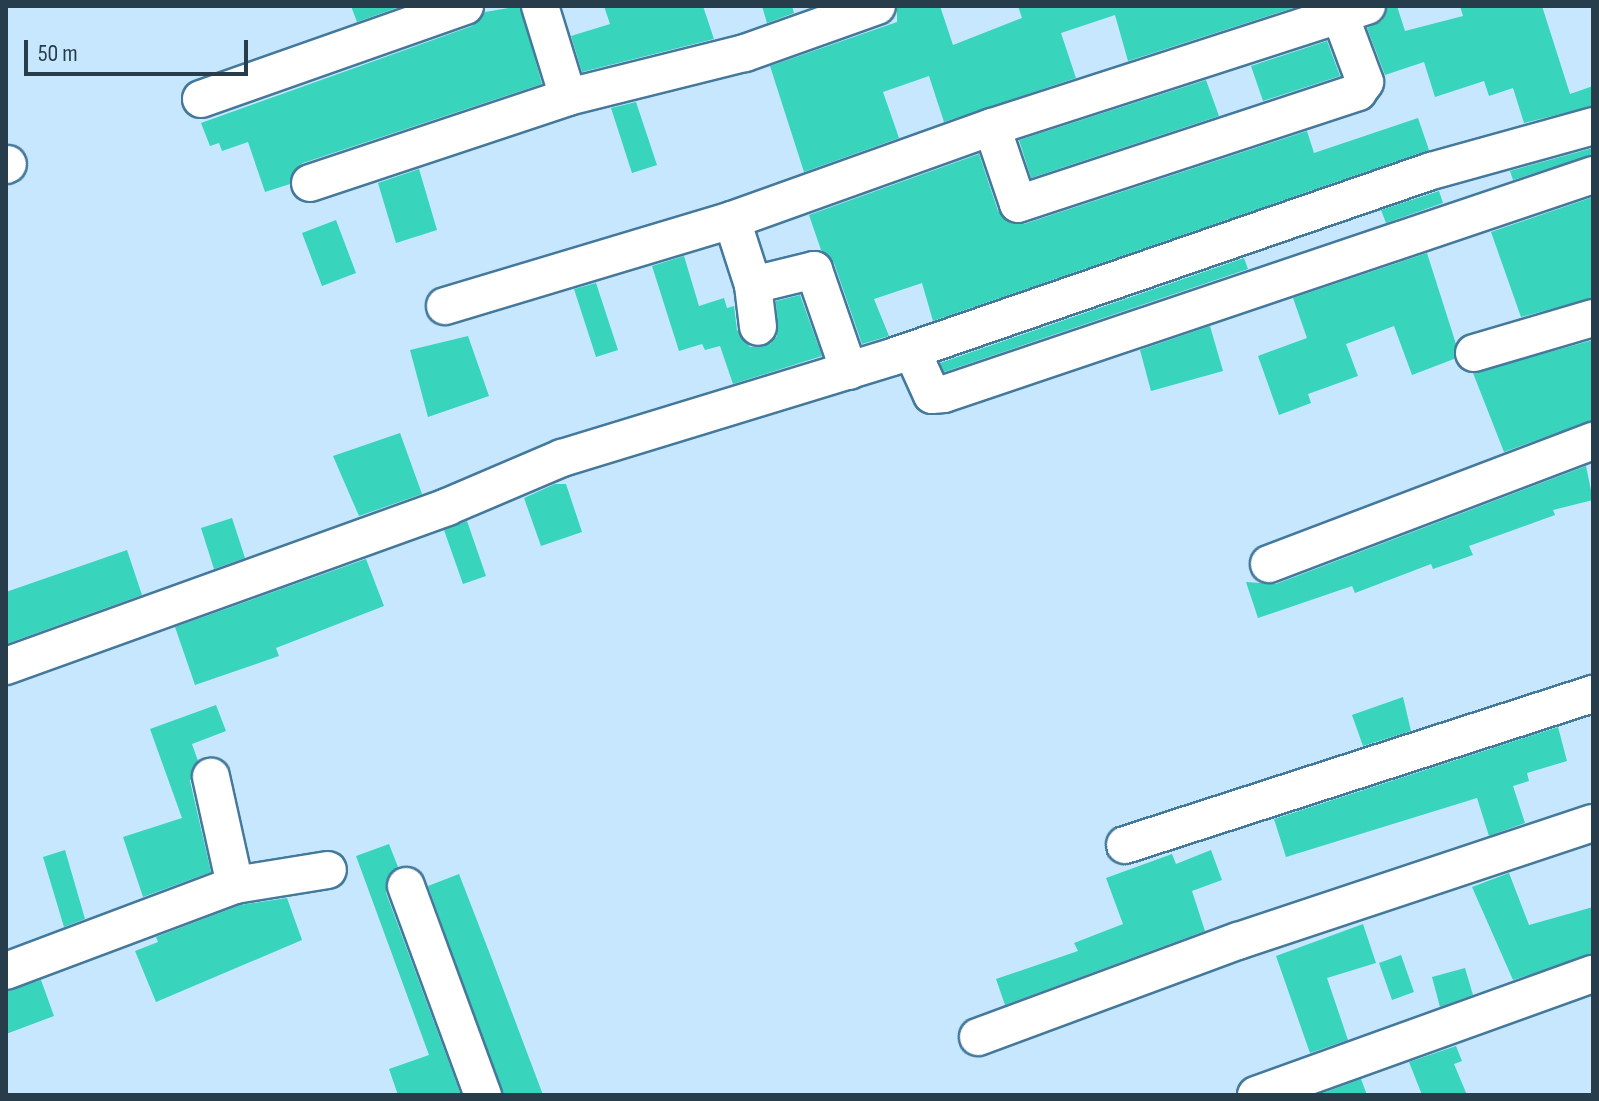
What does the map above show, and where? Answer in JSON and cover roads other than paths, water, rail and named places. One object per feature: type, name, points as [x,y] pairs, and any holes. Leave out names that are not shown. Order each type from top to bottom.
[{"type":"street","points":[[201,99],[465,6]]},
{"type":"street","points":[[540,6],[568,97]]},
{"type":"street","points":[[310,183],[568,97],[745,53],[877,6]]},
{"type":"street","points":[[445,306],[732,220],[992,127],[1354,10],[1365,82],[1358,92],[1018,204],[992,127]]},
{"type":"street","points":[[6,666],[447,507],[562,458],[912,351],[1431,171],[1593,126]]},
{"type":"street","points":[[912,351],[932,395],[944,394],[1593,175]]},
{"type":"street","points":[[732,220],[753,285],[758,327]]},
{"type":"street","points":[[753,285],[814,270],[849,371]]},
{"type":"street","points":[[1474,353],[1593,318]]},
{"type":"street","points":[[1269,564],[1593,441]]},
{"type":"street","points":[[1125,845],[1593,694]]},
{"type":"street","points":[[211,777],[235,885]]},
{"type":"street","points":[[978,1037],[1238,941],[1593,823]]},
{"type":"street","points":[[6,971],[235,885],[328,870]]},
{"type":"street","points":[[406,886],[483,1095]]},
{"type":"street","points":[[1256,1095],[1593,974]]}]
